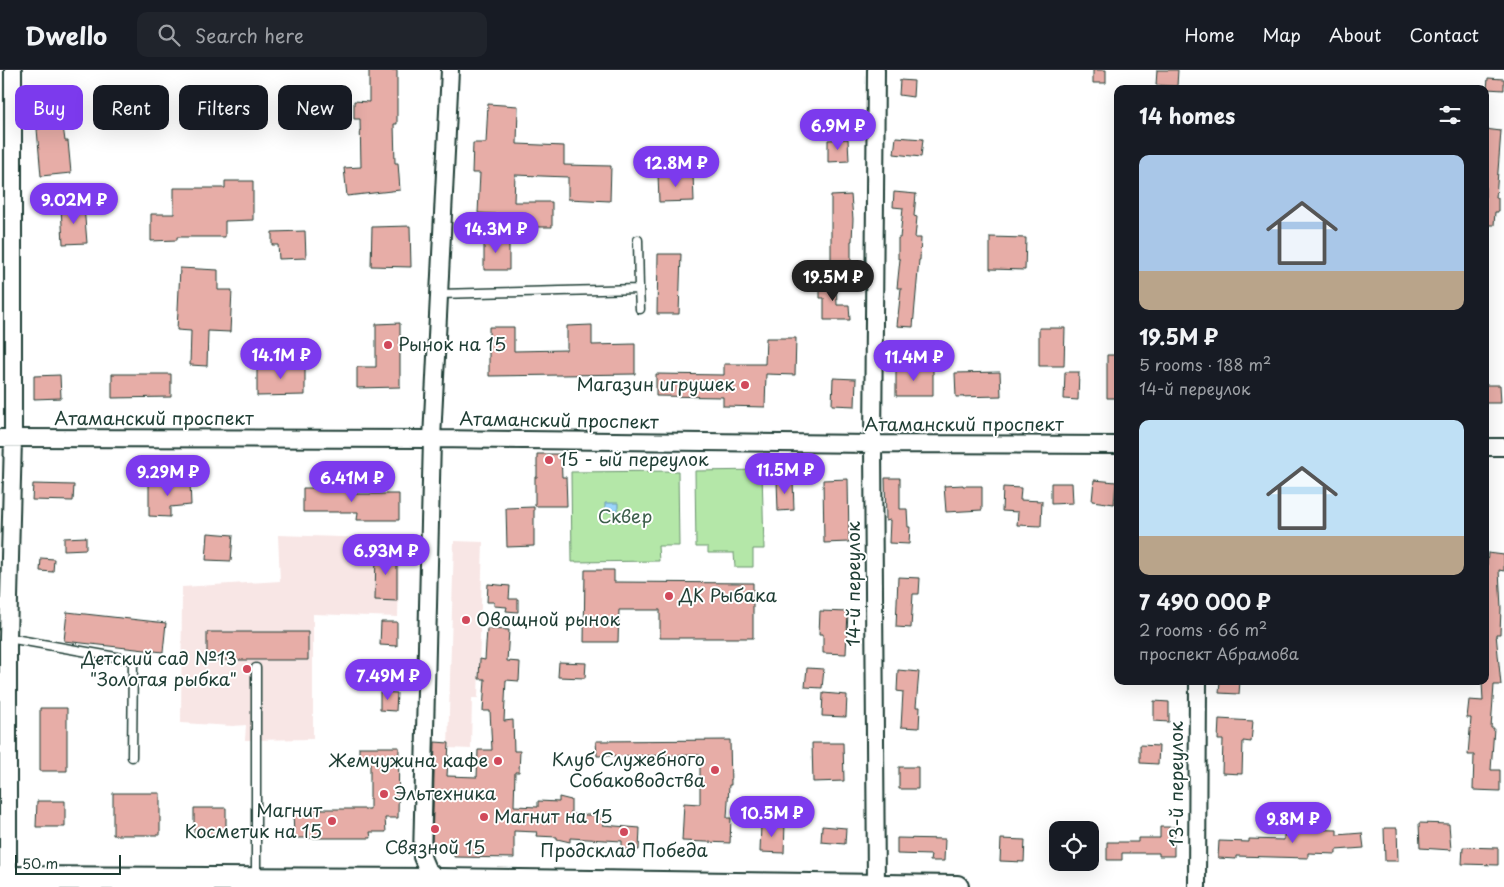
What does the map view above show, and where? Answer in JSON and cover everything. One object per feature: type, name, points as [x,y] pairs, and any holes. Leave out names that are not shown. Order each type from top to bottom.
[{"type":"main road","points":[[5,881],[136,883],[256,879],[439,884],[957,887]]},
{"type":"street","points":[[5,881],[8,638],[6,247],[13,70]]},
{"type":"street","points":[[439,884],[427,869],[422,857],[432,439],[450,70]]},
{"type":"street","name":"14-й переулок","points":[[876,70],[873,444],[876,886]]},
{"type":"street","name":"Атаманский проспект","points":[[6,438],[432,439],[1114,445]]},
{"type":"street","points":[[1489,447],[1504,447]]},
{"type":"street","name":"13-й переулок","points":[[1197,887],[1198,685]]},
{"type":"lane","points":[[638,240],[640,309]]},
{"type":"lane","points":[[439,294],[639,289]]},
{"type":"lane","points":[[8,638],[133,660],[132,757]]},
{"type":"lane","points":[[256,668],[256,879]]},
{"type":"shaded area","name":"Детский сад №13 \"Золотая рыбка\"","points":[[278,535],[400,539],[398,617],[313,614],[313,739],[245,740],[246,725],[181,723],[182,587],[280,581]]},
{"type":"shaded area","name":"Овощной рынок","points":[[454,541],[483,542],[478,698],[472,698],[471,749],[448,748]]},
{"type":"green space","points":[[762,470],[764,549],[753,549],[753,567],[735,567],[734,553],[708,553],[708,547],[696,547],[695,471]]},
{"type":"green space","name":"Сквер","points":[[678,471],[679,546],[658,546],[659,561],[572,562],[571,472]]},
{"type":"water","points":[[605,503],[618,503],[618,512],[624,512],[624,521],[613,521],[613,512],[605,512]]},
{"type":"building","points":[[369,70],[397,70],[397,124],[394,124],[395,163],[398,163],[400,190],[347,196],[344,168],[361,167],[360,119],[354,119],[354,101],[369,102]]},
{"type":"building","points":[[1093,70],[1106,70],[1106,83],[1093,83]]},
{"type":"building","points":[[1157,70],[1178,70],[1177,85],[1156,85]]},
{"type":"building","points":[[1488,78],[1504,79],[1504,90],[1489,89],[1489,85],[1487,85]]},
{"type":"building","points":[[900,80],[914,81],[913,97],[899,95]]},
{"type":"building","points":[[488,104],[518,106],[517,144],[564,146],[564,165],[611,166],[610,201],[568,199],[568,177],[515,175],[514,202],[552,202],[552,227],[525,227],[525,216],[478,213],[480,173],[472,173],[473,143],[486,143]]},
{"type":"building","points":[[37,130],[64,130],[65,141],[68,141],[71,173],[41,176]]},
{"type":"building","points":[[1489,130],[1501,131],[1496,198],[1498,198],[1498,212],[1495,212],[1494,225],[1489,225]]},
{"type":"building","points":[[896,137],[923,139],[921,157],[894,154]]},
{"type":"building","points":[[848,139],[849,161],[828,162],[828,140]]},
{"type":"building","points":[[658,174],[693,174],[694,201],[659,202]]},
{"type":"building","points":[[225,181],[253,181],[253,220],[225,221],[225,237],[177,237],[177,240],[151,241],[151,214],[174,214],[174,188],[225,188]]},
{"type":"building","points":[[894,192],[916,194],[914,216],[917,217],[915,238],[921,238],[913,327],[897,326],[901,288],[897,288],[900,259],[898,259],[898,238],[900,238],[903,208],[893,207]]},
{"type":"building","points":[[851,195],[853,219],[851,275],[831,275],[831,196]]},
{"type":"building","points":[[84,206],[87,243],[63,244],[61,207]]},
{"type":"building","points":[[410,226],[411,267],[371,266],[372,227]]},
{"type":"building","points":[[305,231],[306,258],[279,259],[278,245],[272,245],[272,232]]},
{"type":"building","points":[[990,237],[1026,238],[1025,270],[990,269]]},
{"type":"building","points":[[484,238],[509,238],[509,270],[484,270]]},
{"type":"building","points":[[658,254],[681,254],[679,314],[657,314]]},
{"type":"building","points":[[180,268],[218,270],[218,290],[232,290],[230,332],[208,331],[207,366],[190,365],[191,331],[177,330]]},
{"type":"building","points":[[820,280],[836,280],[837,305],[849,305],[850,320],[824,320],[824,298],[820,298]]},
{"type":"building","name":"Рынок на 15","points":[[400,323],[400,387],[357,388],[357,367],[376,367],[376,324]]},
{"type":"building","points":[[592,325],[592,345],[635,344],[635,374],[489,376],[489,327],[514,327],[514,351],[567,350],[567,326]]},
{"type":"building","points":[[1039,328],[1065,328],[1064,366],[1039,366]]},
{"type":"building","points":[[766,338],[796,338],[795,375],[766,374],[765,407],[723,406],[723,397],[656,396],[656,374],[724,375],[724,364],[765,364]]},
{"type":"building","points":[[1107,355],[1114,355],[1114,398],[1107,398]]},
{"type":"building","points":[[257,364],[305,364],[305,395],[257,396]]},
{"type":"building","points":[[896,369],[933,369],[933,396],[896,396]]},
{"type":"building","points":[[1000,372],[1001,396],[956,397],[955,373]]},
{"type":"building","points":[[1065,372],[1079,372],[1078,400],[1064,399]]},
{"type":"building","points":[[112,374],[171,374],[171,397],[112,398]]},
{"type":"building","points":[[60,375],[61,398],[34,399],[34,376]]},
{"type":"building","points":[[833,378],[856,379],[855,406],[832,405]]},
{"type":"building","points":[[1489,385],[1500,385],[1501,403],[1489,403]]},
{"type":"building","points":[[537,454],[561,454],[562,477],[566,477],[567,506],[535,506]]},
{"type":"building","points":[[885,478],[900,478],[900,509],[907,509],[908,527],[910,527],[909,544],[889,543],[890,520],[886,521]]},
{"type":"building","points":[[848,479],[849,542],[824,543],[823,480]]},
{"type":"building","points":[[777,480],[793,480],[794,510],[778,511]]},
{"type":"building","points":[[1094,480],[1114,482],[1114,504],[1092,501]]},
{"type":"building","points":[[149,481],[169,481],[169,483],[190,482],[191,505],[170,507],[170,517],[149,516]]},
{"type":"building","points":[[1051,483],[1072,483],[1073,503],[1051,504]]},
{"type":"building","points":[[33,484],[74,485],[73,501],[32,500]]},
{"type":"building","points":[[944,486],[982,486],[982,510],[946,512]]},
{"type":"building","points":[[1003,487],[1021,488],[1020,500],[1042,501],[1041,526],[1017,525],[1018,512],[1002,511]]},
{"type":"building","points":[[303,488],[356,488],[356,494],[399,494],[399,520],[357,520],[358,512],[303,512]]},
{"type":"building","points":[[534,507],[534,546],[507,547],[506,508]]},
{"type":"building","points":[[208,533],[233,535],[231,561],[206,560]]},
{"type":"building","points":[[86,537],[86,549],[64,550],[64,538]]},
{"type":"building","points":[[376,552],[397,552],[397,601],[375,600]]},
{"type":"building","points":[[1489,553],[1504,555],[1504,571],[1499,570],[1500,634],[1496,634],[1501,685],[1494,685],[1491,728],[1494,728],[1491,770],[1500,770],[1500,791],[1473,790],[1474,755],[1468,755],[1471,718],[1467,718],[1469,700],[1483,701],[1482,685],[1489,685]]},
{"type":"building","points":[[41,558],[54,559],[53,572],[40,571]]},
{"type":"building","name":"ДК Рыбака","points":[[585,570],[614,570],[614,582],[753,583],[753,638],[660,638],[660,610],[619,610],[618,642],[584,642]]},
{"type":"building","points":[[898,577],[920,578],[919,594],[913,594],[911,628],[896,627]]},
{"type":"building","points":[[488,584],[510,586],[509,599],[518,599],[518,612],[506,611],[507,607],[494,606],[494,602],[487,602]]},
{"type":"building","points":[[820,611],[848,612],[846,654],[823,653],[823,634],[819,634]]},
{"type":"building","points":[[67,612],[166,623],[163,652],[64,641]]},
{"type":"building","points":[[381,622],[397,622],[397,646],[380,645]]},
{"type":"building","points":[[487,629],[509,630],[507,661],[520,662],[519,681],[506,680],[504,721],[513,720],[514,751],[520,751],[519,772],[515,772],[514,806],[538,807],[538,801],[559,802],[559,797],[571,800],[571,814],[604,816],[603,825],[640,828],[639,850],[622,849],[622,841],[570,838],[570,842],[557,839],[557,837],[536,836],[537,832],[514,831],[514,858],[454,857],[454,845],[432,844],[435,742],[449,743],[447,776],[477,777],[478,750],[492,750],[490,711],[483,711],[485,679],[479,679],[480,659],[485,660]]},
{"type":"building","points":[[207,632],[308,632],[308,660],[207,660]]},
{"type":"building","points":[[559,662],[586,663],[585,678],[558,677]]},
{"type":"building","points":[[807,668],[824,669],[822,688],[805,687]]},
{"type":"building","points":[[898,670],[919,672],[916,707],[920,707],[919,728],[901,727],[903,692],[897,691]]},
{"type":"building","points":[[1220,685],[1240,685],[1239,694],[1219,693]]},
{"type":"building","points":[[380,692],[397,693],[396,711],[380,710]]},
{"type":"building","points":[[823,693],[847,695],[846,717],[822,716]]},
{"type":"building","points":[[1154,701],[1169,702],[1169,722],[1154,721]]},
{"type":"building","points":[[40,708],[67,708],[67,771],[40,771]]},
{"type":"building","points":[[1219,719],[1253,721],[1251,742],[1243,741],[1242,774],[1222,773],[1223,740],[1218,740]]},
{"type":"building","points":[[730,740],[731,785],[729,785],[727,818],[731,818],[730,843],[682,841],[684,803],[700,804],[700,755],[597,756],[596,741]]},
{"type":"building","points":[[812,743],[843,743],[844,781],[813,782]]},
{"type":"building","points":[[1140,745],[1159,746],[1158,764],[1140,763]]},
{"type":"building","points":[[359,747],[399,747],[398,818],[385,818],[386,832],[370,832],[371,838],[294,838],[293,809],[370,809],[370,762],[359,761]]},
{"type":"building","points":[[899,767],[918,767],[918,789],[899,789]]},
{"type":"building","points":[[113,793],[160,793],[160,835],[113,835]]},
{"type":"building","points":[[37,801],[65,801],[65,827],[36,827]]},
{"type":"building","points":[[194,808],[226,808],[226,836],[194,836]]},
{"type":"building","points":[[1288,819],[1299,820],[1298,829],[1337,830],[1337,835],[1362,833],[1364,848],[1336,850],[1336,854],[1308,853],[1308,858],[1236,856],[1236,859],[1218,858],[1219,841],[1249,842],[1249,839],[1284,840],[1284,835],[1288,835]]},
{"type":"building","points":[[761,823],[785,824],[784,853],[760,852]]},
{"type":"building","points":[[1419,823],[1449,824],[1451,850],[1420,848]]},
{"type":"building","points":[[822,826],[846,828],[845,844],[821,842]]},
{"type":"building","points":[[1160,827],[1174,827],[1174,856],[1159,856],[1159,853],[1122,853],[1122,860],[1107,860],[1107,842],[1138,842],[1138,838],[1160,838]]},
{"type":"building","points":[[1384,828],[1397,828],[1398,861],[1385,861]]},
{"type":"building","points":[[897,838],[945,839],[944,861],[930,861],[931,855],[897,854]]},
{"type":"building","points":[[1001,839],[1025,840],[1024,862],[1000,861]]},
{"type":"building","points":[[1463,847],[1498,848],[1498,865],[1462,864]]},
{"type":"place","name":"Рынок на 15","points":[[388,345]]},
{"type":"place","name":"Магазин игрушек","points":[[745,385]]},
{"type":"place","name":"15 - ый переулок","points":[[549,460]]},
{"type":"place","name":"ДК Рыбака","points":[[669,596]]},
{"type":"place","name":"Овощной рынок","points":[[466,620]]},
{"type":"place","name":"Детский сад №13 \"Золотая рыбка\"","points":[[247,669]]},
{"type":"place","name":"Жемчужина кафе","points":[[498,761]]},
{"type":"place","name":"Клуб Служебного Собаководства","points":[[715,770]]},
{"type":"place","name":"Эльтехника","points":[[384,794]]},
{"type":"place","name":"Магнит на 15","points":[[484,817]]},
{"type":"place","name":"Магнит Косметик на 15","points":[[332,821]]},
{"type":"place","name":"Связной 15","points":[[435,829]]},
{"type":"place","name":"Продсклад Победа","points":[[624,832]]}]
